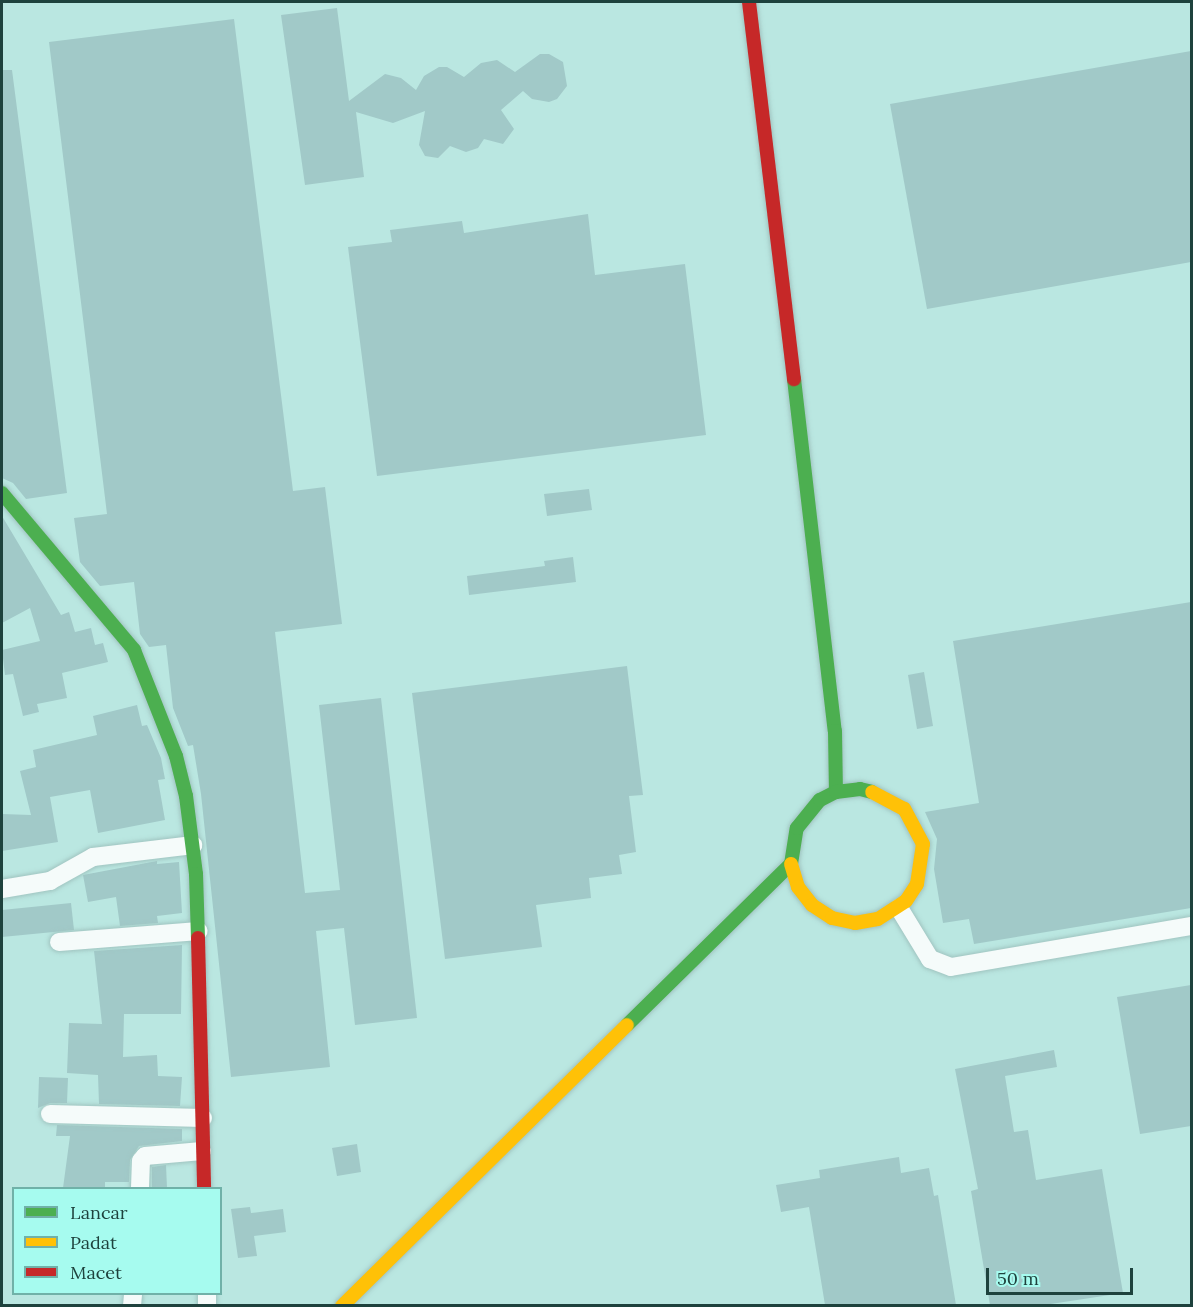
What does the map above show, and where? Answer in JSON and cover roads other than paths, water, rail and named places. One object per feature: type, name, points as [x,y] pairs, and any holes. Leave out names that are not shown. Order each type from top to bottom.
[{"type":"street","points":[[748,2],[835,731],[836,792]]},
{"type":"street","points":[[2,493],[134,650],[176,756],[193,845],[199,931],[204,1187]]},
{"type":"street","points":[[860,789],[884,795],[904,808],[916,825],[922,844],[923,865],[917,884],[899,908],[878,919],[855,923],[832,918],[805,896],[791,864],[791,846],[806,813],[836,792],[860,789]]},
{"type":"street","points":[[2,889],[50,880],[93,856],[193,845]]},
{"type":"street","points":[[342,1305],[791,864]]},
{"type":"street","points":[[899,908],[930,958],[951,967],[1191,926]]},
{"type":"street","points":[[59,942],[199,931]]},
{"type":"street","points":[[50,1114],[203,1118]]},
{"type":"street","points":[[140,1187],[141,1161],[145,1156],[202,1151]]}]
